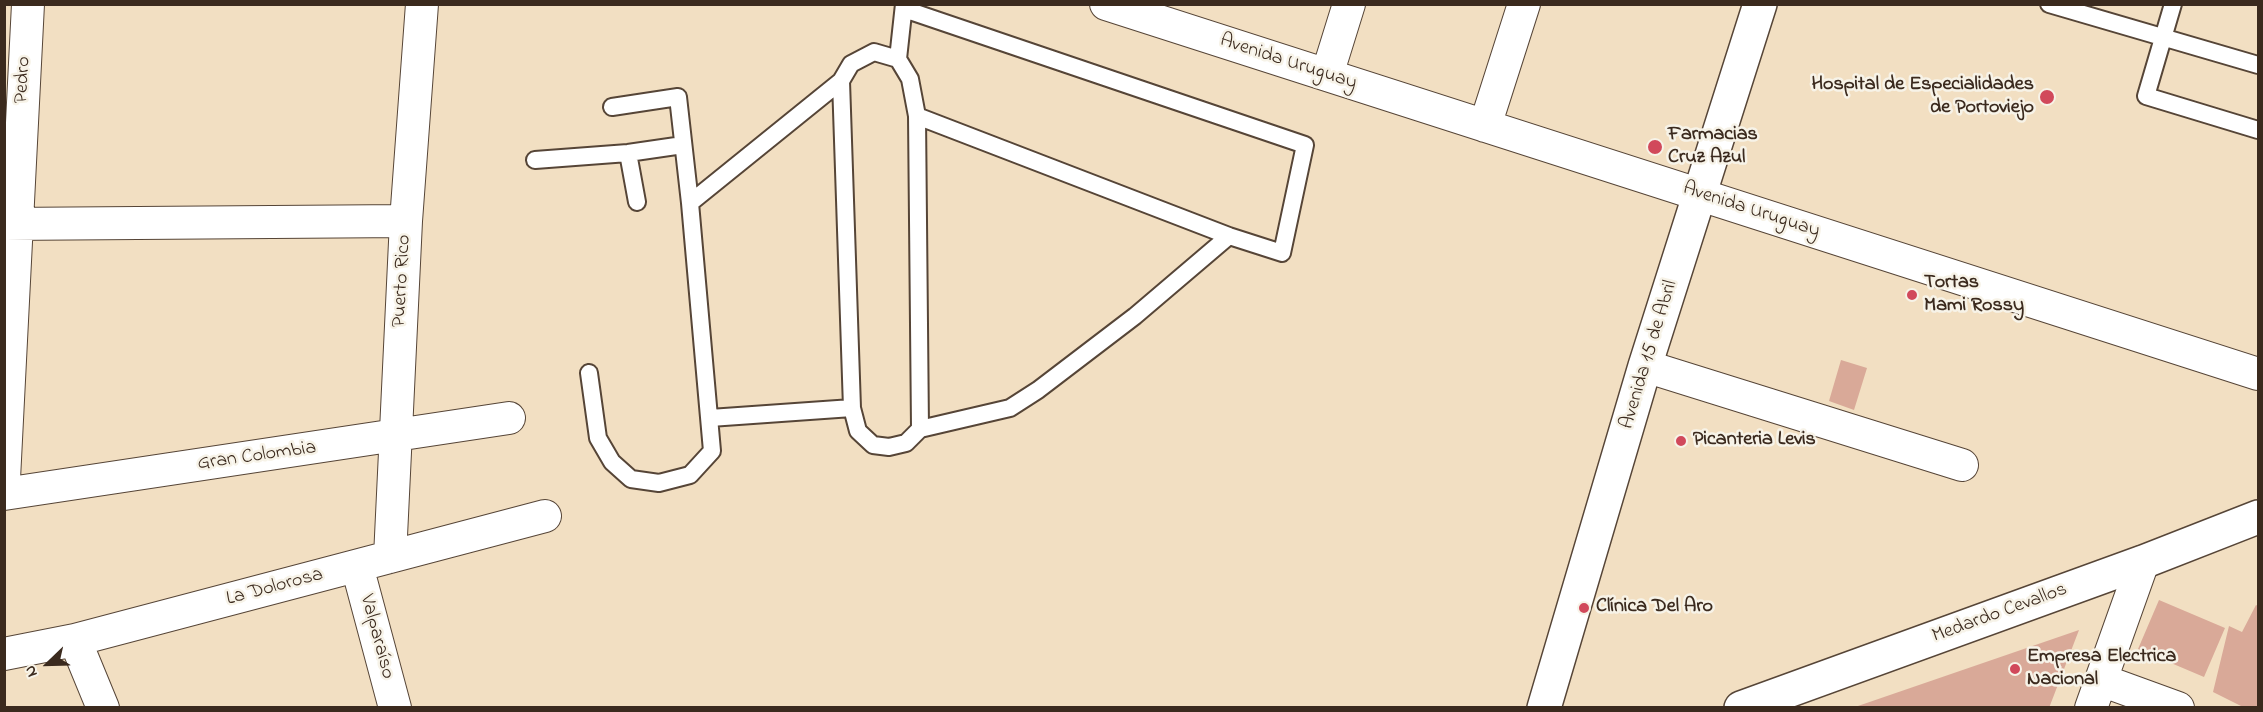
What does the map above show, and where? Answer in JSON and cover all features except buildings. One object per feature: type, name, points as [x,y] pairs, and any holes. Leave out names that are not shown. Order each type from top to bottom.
[{"type":"main road","name":"Avenida 15 de Abril","points":[[1544,708],[1645,366],[1760,4]]},
{"type":"main road","name":"Medardo Cevallos","points":[[1741,708],[2143,562],[2259,517]]},
{"type":"street","name":"Pedro","points":[[4,479],[10,224],[28,4]]},
{"type":"street","name":"Puerto Rico","points":[[390,558],[406,221],[422,4]]},
{"type":"street","name":"Avenida Uruguay","points":[[1106,4],[2259,374]]},
{"type":"street","points":[[1327,75],[1349,4]]},
{"type":"street","points":[[1485,126],[1524,4]]},
{"type":"street","points":[[10,224],[406,221]]},
{"type":"street","points":[[1645,366],[1962,465]]},
{"type":"street","name":"Gran Colombia","points":[[4,494],[509,418]]},
{"type":"street","name":"La Dolorosa","points":[[4,654],[75,640],[545,516]]},
{"type":"street","points":[[2143,562],[2096,694],[2178,708]]},
{"type":"street","name":"Valparaíso","points":[[357,566],[395,708]]},
{"type":"street","points":[[75,640],[103,708]]},
{"type":"lane","points":[[2049,4],[2259,65]]},
{"type":"lane","points":[[2173,4],[2146,96],[2259,130]]},
{"type":"lane","points":[[917,116],[1229,236],[1282,253],[1305,145],[904,7],[898,59],[910,79],[917,116],[920,429]]},
{"type":"lane","points":[[690,203],[841,81],[851,64],[874,52],[898,59]]},
{"type":"lane","points":[[841,81],[852,408],[858,431],[873,445],[889,447],[906,443],[920,429],[1010,408],[1038,390],[1135,316],[1229,236]]},
{"type":"lane","points":[[589,373],[598,438],[612,462],[631,479],[659,483],[690,475],[712,451],[690,203],[678,97],[612,107]]},
{"type":"lane","points":[[535,160],[628,153],[683,145]]},
{"type":"lane","points":[[628,153],[637,202]]},
{"type":"lane","points":[[710,418],[852,408]]},
{"type":"place","name":"Hospital de Especialidades de Portoviejo","points":[[2047,97]]},
{"type":"place","name":"Farmacias Cruz Azul","points":[[1655,147]]},
{"type":"place","name":"Tortas Mami Rossy","points":[[1912,295]]},
{"type":"place","name":"Picanteria Levis","points":[[1681,441]]},
{"type":"place","name":"Clínica Del Aro","points":[[1584,608]]},
{"type":"place","name":"Empresa Electrica Nacional","points":[[2015,669]]}]
